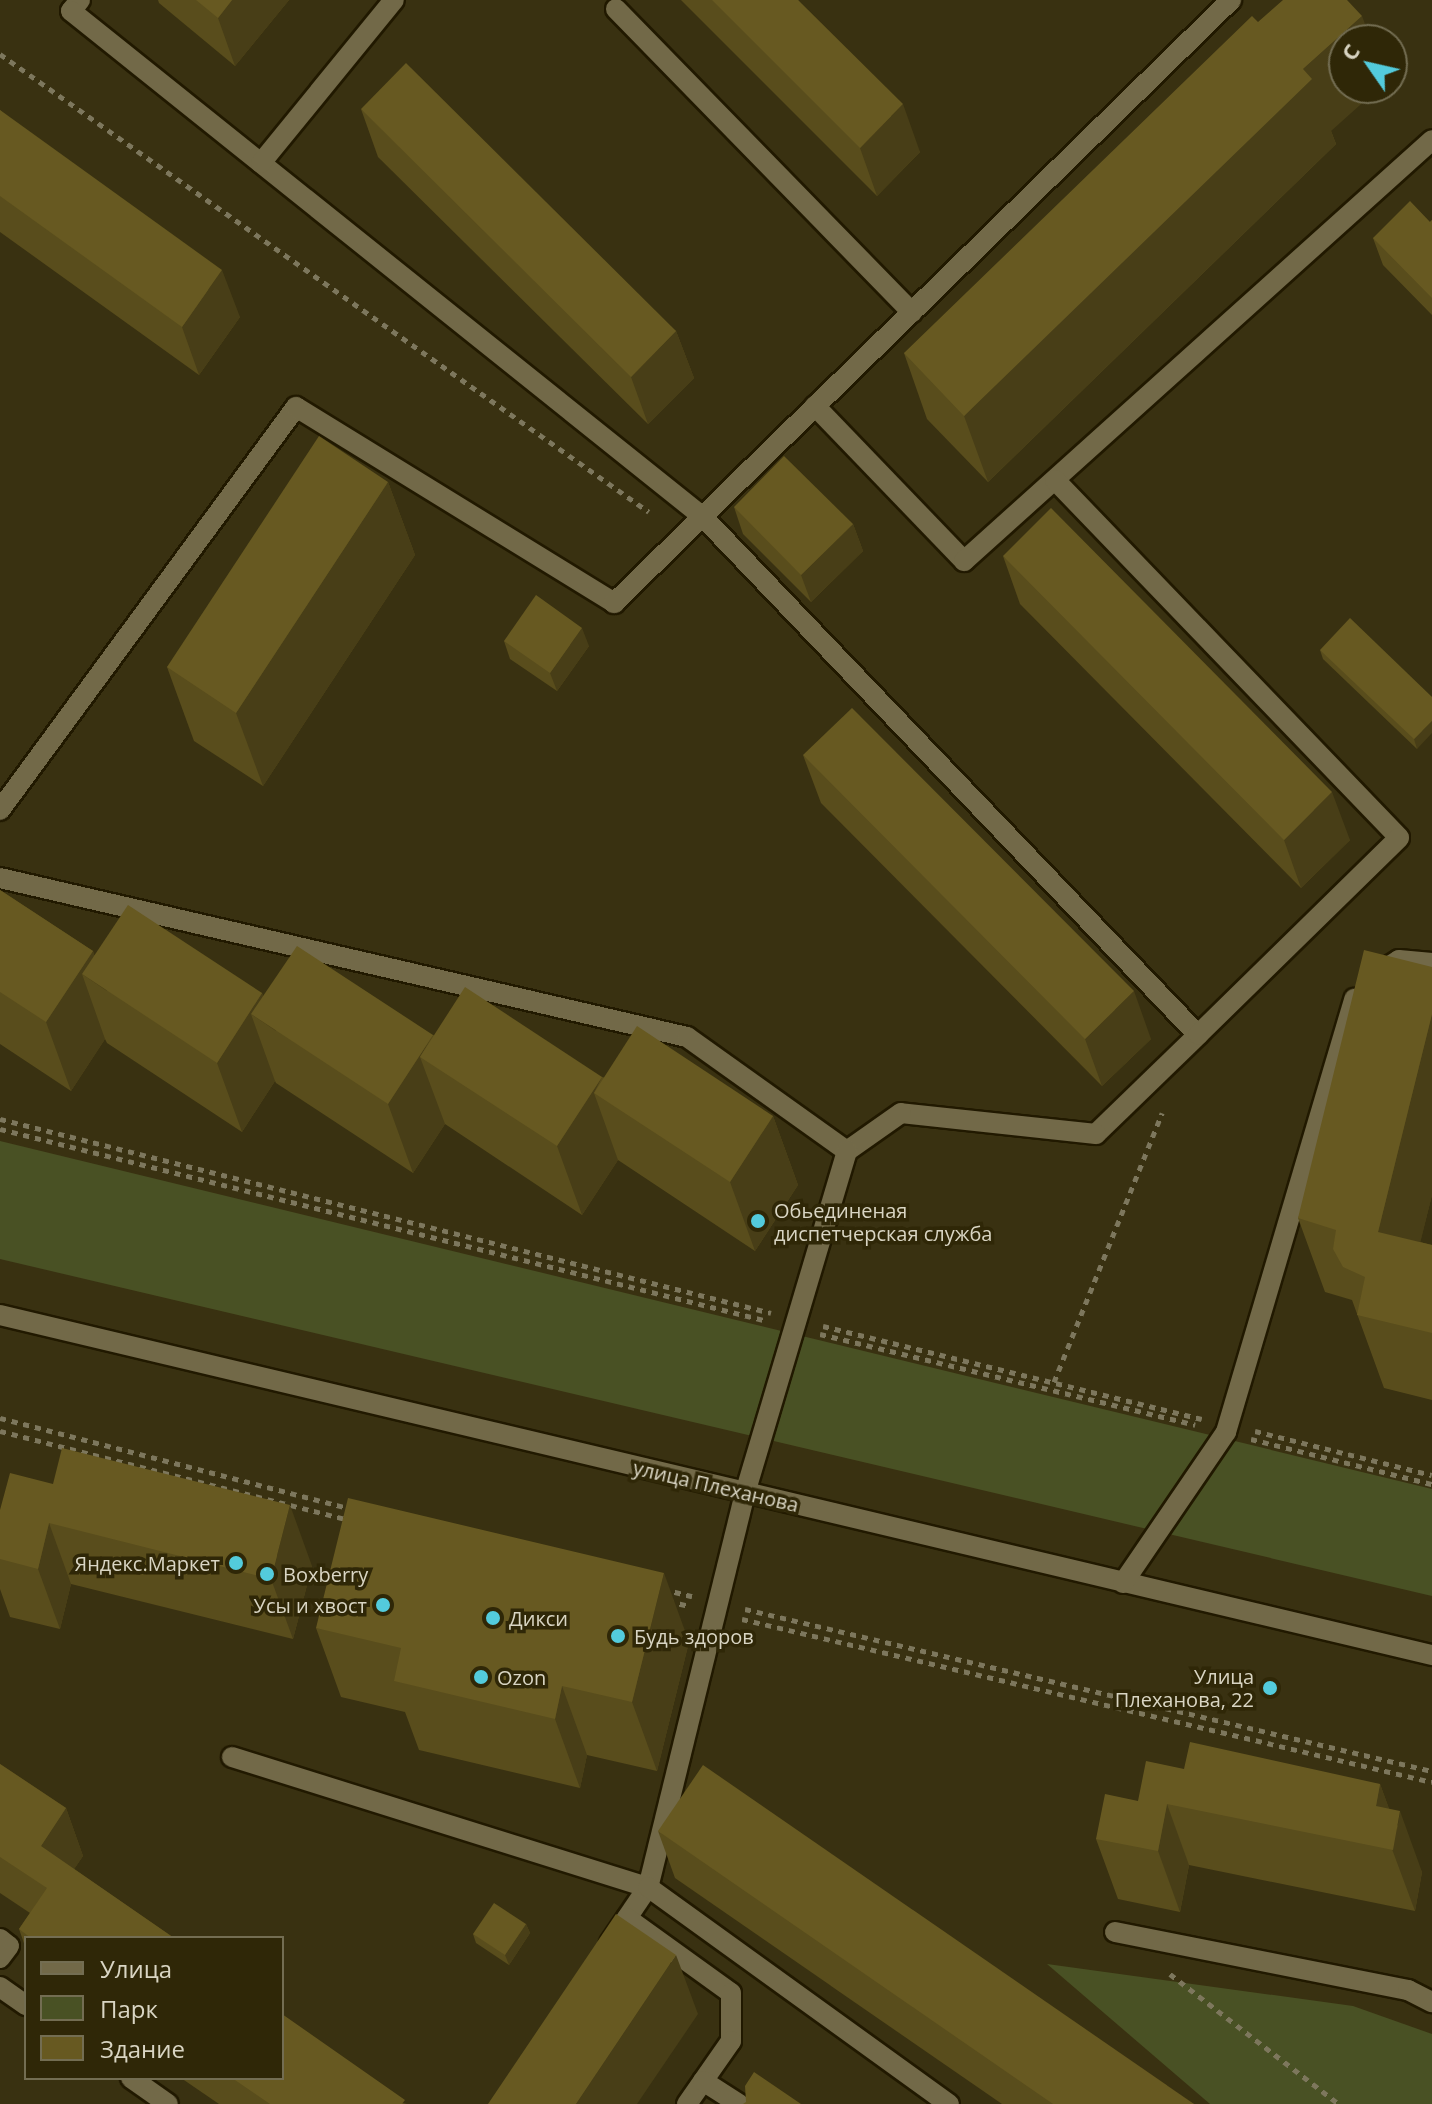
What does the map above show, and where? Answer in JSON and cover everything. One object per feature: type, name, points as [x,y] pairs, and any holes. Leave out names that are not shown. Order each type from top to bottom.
[{"type":"street","points":[[80,0],[71,11],[703,517],[1198,1035]]},
{"type":"street","points":[[261,163],[394,0]]},
{"type":"street","points":[[0,810],[296,407],[614,603],[1231,0]]},
{"type":"street","points":[[616,9],[912,312]]},
{"type":"street","points":[[815,406],[964,561],[1432,140]]},
{"type":"street","points":[[601,1955],[648,1887],[745,1493],[847,1151],[901,1113],[1096,1134],[1399,838],[1055,480]]},
{"type":"street","points":[[0,878],[687,1037],[847,1151]]},
{"type":"street","points":[[1123,1583],[1226,1432],[1357,987],[1399,960],[1432,963]]},
{"type":"street","name":"улица Плеханова","points":[[0,1315],[1432,1655]]},
{"type":"street","points":[[232,1757],[648,1887],[949,2104]]},
{"type":"street","points":[[627,1918],[731,1993],[731,2041],[687,2104]]},
{"type":"street","points":[[1115,1932],[1408,1990],[1432,2002]]},
{"type":"street","points":[[0,1939],[9,1946],[0,1958]]},
{"type":"street","points":[[0,1987],[24,2004]]},
{"type":"street","points":[[134,2080],[168,2104]]},
{"type":"street","points":[[703,2081],[739,2104]]},
{"type":"path","points":[[0,54],[643,512],[703,517]]},
{"type":"path","points":[[0,1129],[797,1324],[1054,1382],[1162,1112],[1167,1064]]},
{"type":"path","points":[[0,1119],[1432,1484]]},
{"type":"path","points":[[1165,1970],[1339,2104]]},
{"type":"green space","points":[[0,1141],[1432,1489],[1432,1596],[0,1259]]},
{"type":"green space","points":[[1047,1964],[1353,2006],[1432,2034],[1432,2104],[1210,2104]]},
{"type":"building","points":[[196,0],[232,0],[218,18]]},
{"type":"building","points":[[712,0],[798,0],[903,104],[860,148]]},
{"type":"building","points":[[1283,0],[1347,0],[1362,16],[1353,24],[1328,24],[1328,47],[1303,69],[1312,79],[964,416],[904,353],[1252,16],[1258,22]]},
{"type":"building","points":[[406,63],[676,331],[631,377],[361,109]]},
{"type":"building","points":[[0,110],[222,270],[182,327],[0,196]]},
{"type":"building","points":[[1410,201],[1430,222],[1432,220],[1432,298],[1373,238]]},
{"type":"building","points":[[319,436],[388,482],[236,713],[167,667]]},
{"type":"building","points":[[784,456],[853,524],[801,575],[734,507]]},
{"type":"building","points":[[1051,508],[1332,792],[1284,840],[1003,556]]},
{"type":"building","points":[[536,595],[582,628],[550,673],[504,641]]},
{"type":"building","points":[[1350,618],[1432,697],[1432,721],[1414,739],[1320,650]]},
{"type":"building","points":[[852,708],[1134,991],[1085,1039],[803,755]]},
{"type":"building","points":[[0,890],[93,951],[46,1022],[0,992]]},
{"type":"building","points":[[128,905],[262,993],[217,1063],[82,974]]},
{"type":"building","points":[[297,946],[433,1035],[388,1104],[251,1014]]},
{"type":"building","points":[[1364,950],[1432,967],[1432,1014],[1378,1232],[1432,1245],[1432,1333],[1357,1315],[1365,1277],[1343,1267],[1333,1249],[1336,1230],[1298,1218]]},
{"type":"building","points":[[465,987],[602,1077],[557,1146],[420,1057]]},
{"type":"building","points":[[637,1026],[773,1116],[730,1182],[594,1093]]},
{"type":"building","points":[[62,1448],[290,1505],[271,1579],[49,1523],[38,1569],[0,1559],[0,1510],[10,1473],[53,1484]]},
{"type":"building","points":[[348,1498],[664,1573],[632,1702],[562,1686],[555,1719],[394,1681],[401,1648],[316,1628]]},
{"type":"building","points":[[1190,1742],[1380,1784],[1376,1806],[1400,1811],[1393,1850],[1167,1804],[1158,1851],[1096,1839],[1105,1794],[1138,1801],[1146,1761],[1184,1769]]},
{"type":"building","points":[[0,1764],[66,1808],[41,1846],[171,1936],[28,1936],[19,1929],[47,1888],[0,1857]]},
{"type":"building","points":[[703,1765],[1194,2104],[1053,2104],[658,1831]]},
{"type":"building","points":[[494,1903],[526,1924],[505,1955],[473,1934]]},
{"type":"building","points":[[616,1914],[676,1955],[576,2104],[488,2104]]},
{"type":"building","points":[[284,2015],[405,2100],[402,2104],[270,2104],[235,2080],[284,2080]]},
{"type":"building","points":[[754,2072],[801,2104],[743,2104],[746,2102],[745,2086]]},
{"type":"place","name":"Обьединеная диспетчерская служба","points":[[758,1221]]},
{"type":"place","name":"Яндекс.Маркет","points":[[236,1563]]},
{"type":"place","name":"Boxberry","points":[[267,1574]]},
{"type":"place","name":"Усы и хвост","points":[[383,1605]]},
{"type":"place","name":"Дикси","points":[[493,1618]]},
{"type":"place","name":"Будь здоров","points":[[618,1636]]},
{"type":"place","name":"Ozon","points":[[481,1677]]},
{"type":"place","name":"Улица Плеханова, 22","points":[[1270,1688]]}]
